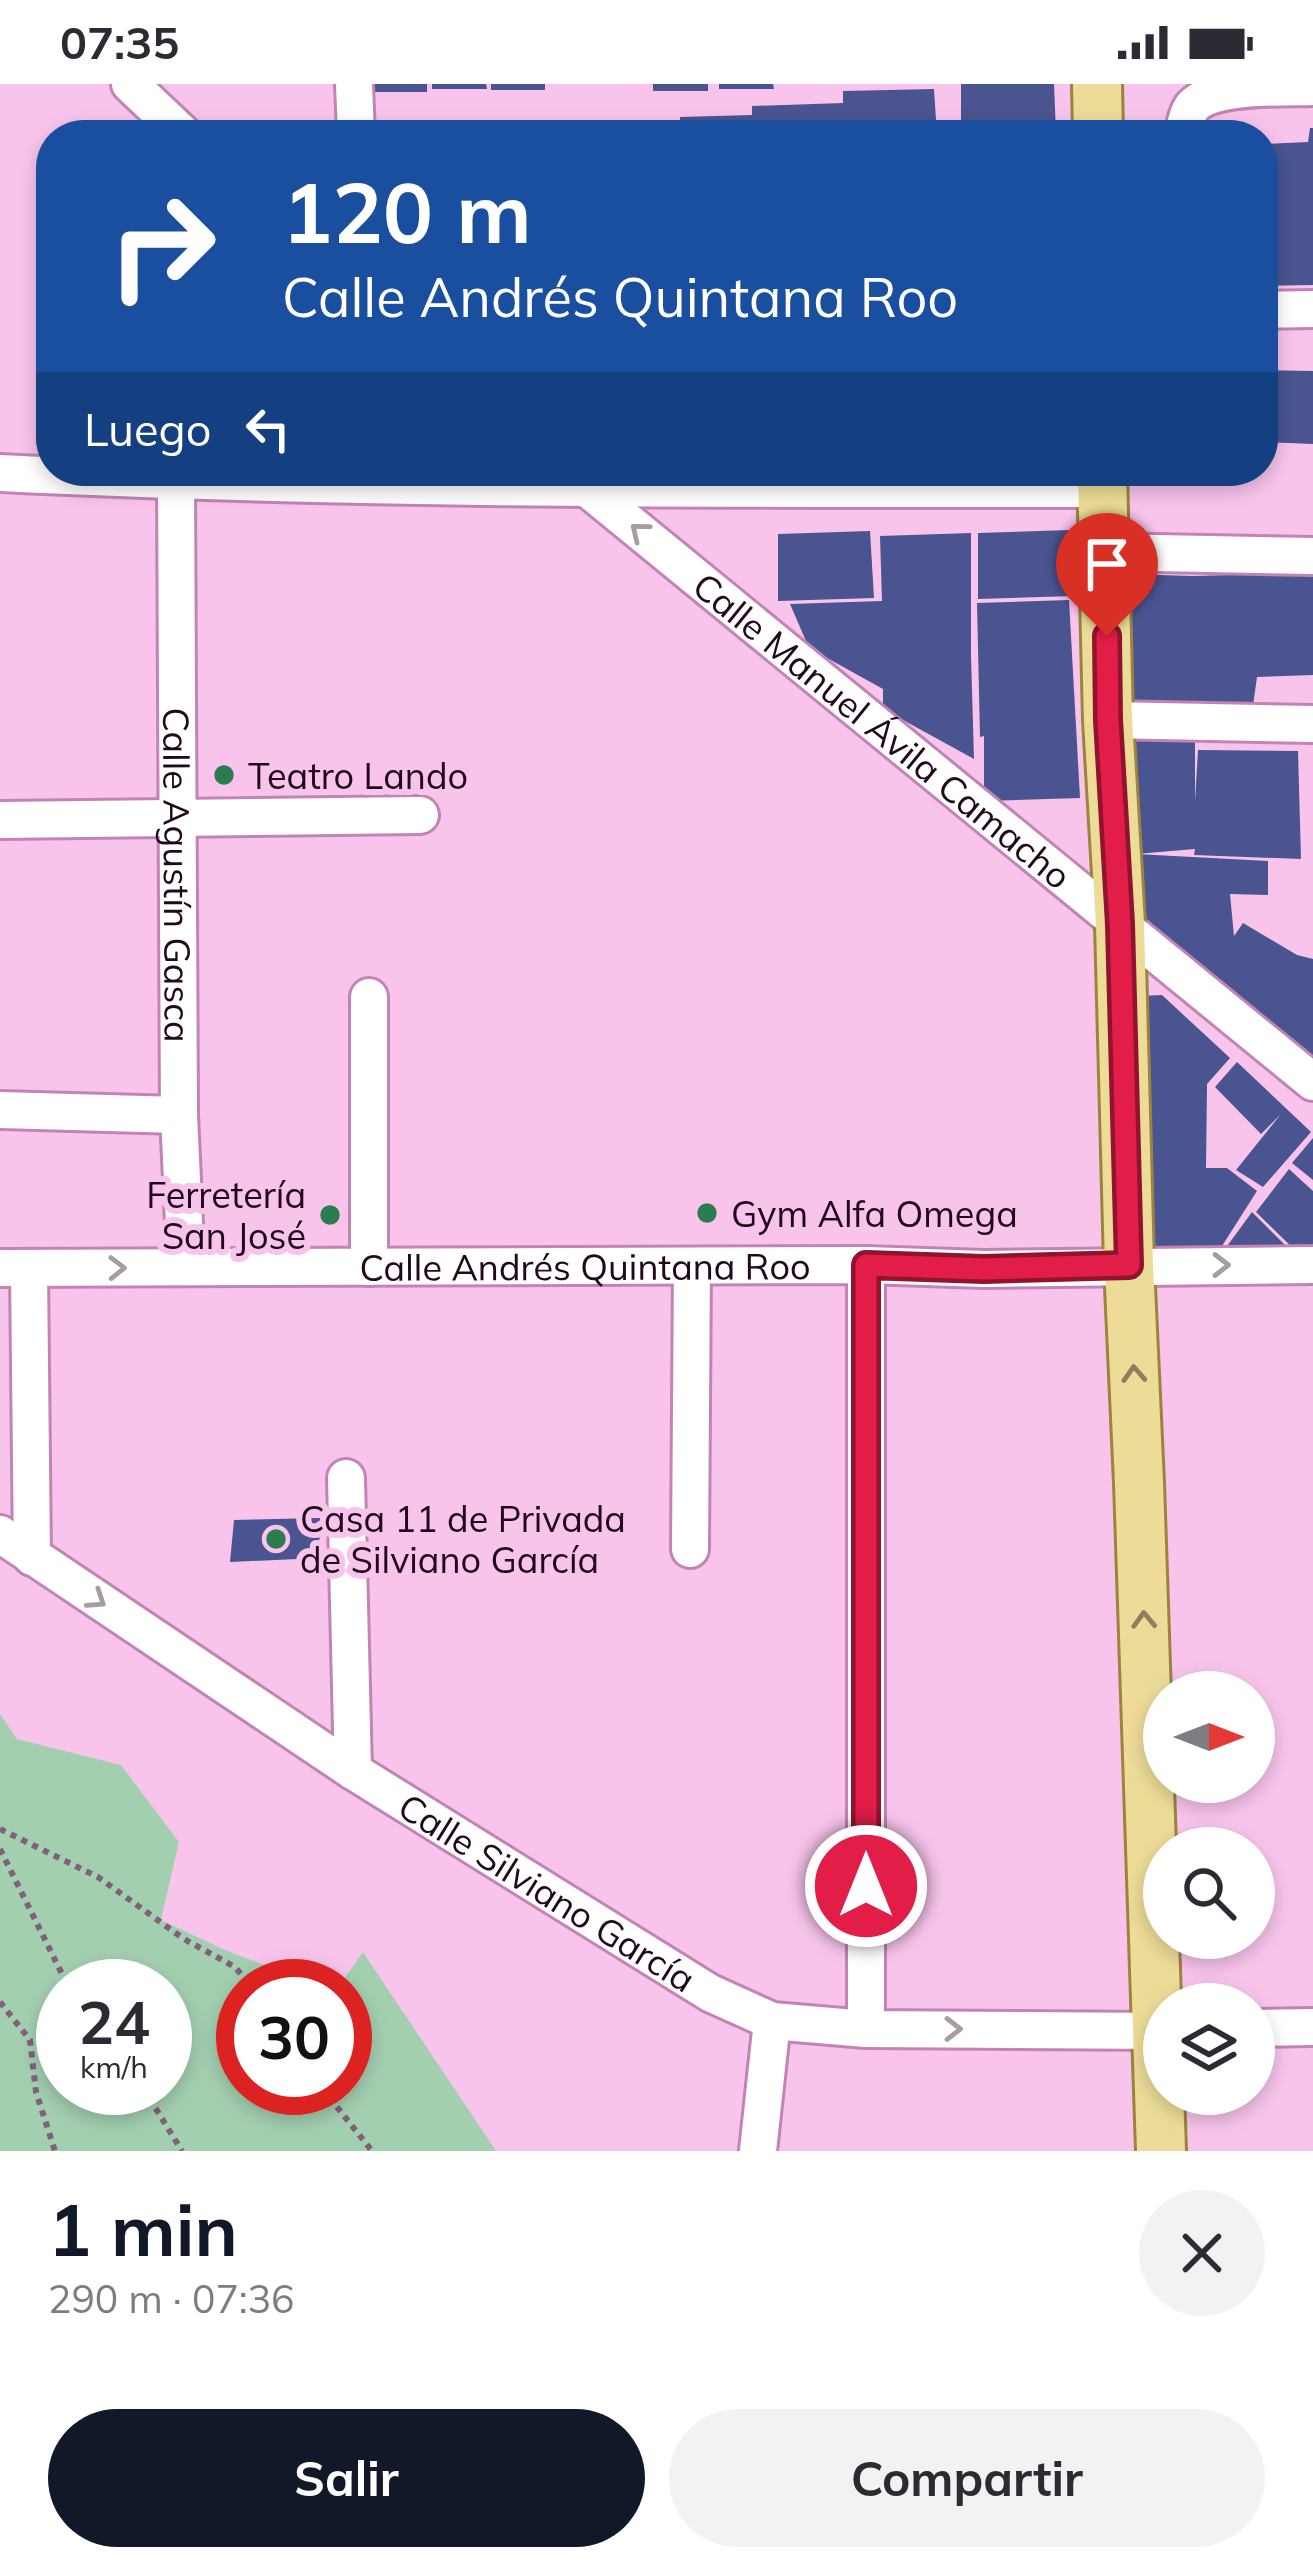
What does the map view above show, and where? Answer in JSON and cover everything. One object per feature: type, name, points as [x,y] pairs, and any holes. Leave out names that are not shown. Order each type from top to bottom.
[{"type":"main road","points":[[1097,84],[1098,120]]},
{"type":"main road","points":[[1102,486],[1159,1983]]},
{"type":"main road","points":[[1161,2115],[1161,2151]]},
{"type":"street","points":[[130,84],[168,120]]},
{"type":"street","points":[[354,84],[355,120]]},
{"type":"street","points":[[1187,120],[1193,105],[1214,92],[1313,87]]},
{"type":"street","points":[[1278,310],[1313,309]]},
{"type":"street","points":[[0,473],[36,475]]},
{"type":"street","name":"Calle Agustín Gasca","points":[[176,486],[179,1115],[186,1267]]},
{"type":"street","name":"Calle Manuel Ávila Camacho","points":[[584,486],[1313,1082]]},
{"type":"street","points":[[1105,552],[1313,556]]},
{"type":"street","points":[[1108,720],[1313,724]]},
{"type":"street","points":[[0,820],[420,815]]},
{"type":"street","points":[[369,997],[369,1267]]},
{"type":"street","points":[[0,1110],[179,1115]]},
{"type":"street","points":[[866,1265],[866,2029]]},
{"type":"street","name":"Calle Andrés Quintana Roo","points":[[15,1269],[1313,1265]]},
{"type":"street","points":[[690,1549],[692,1266]]},
{"type":"street","points":[[15,1269],[32,1557]]},
{"type":"street","points":[[346,1478],[353,1771]]},
{"type":"street","name":"Calle Silviano García","points":[[0,1534],[353,1771],[710,1993],[772,2021],[866,2029],[1143,2031]]},
{"type":"street","points":[[758,2151],[772,2021]]},
{"type":"street","points":[[1275,2028],[1313,2027]]},
{"type":"path","points":[[0,1829],[98,1876],[184,1939],[222,1959]]},
{"type":"path","points":[[0,1849],[55,1959]]},
{"type":"path","points":[[0,2002],[30,2040],[36,2092],[55,2151]]},
{"type":"path","points":[[159,2115],[182,2151]]},
{"type":"path","points":[[343,2115],[372,2151]]},
{"type":"green space","points":[[0,1714],[17,1739],[121,1765],[179,1842],[161,1920],[248,1959],[216,1959],[216,2115],[372,2115],[372,1965],[496,2151],[0,2151]]},
{"type":"building","points":[[373,84],[427,84],[427,92],[373,92]]},
{"type":"building","points":[[432,84],[486,84],[487,89],[432,89]]},
{"type":"building","points":[[491,84],[545,84],[545,90],[491,90]]},
{"type":"building","points":[[653,84],[708,84],[708,91],[653,91]]},
{"type":"building","points":[[719,84],[773,84],[774,89],[719,89]]},
{"type":"building","points":[[961,84],[1054,84],[1055,120],[961,120]]},
{"type":"building","points":[[934,89],[936,120],[680,120],[752,115],[752,106],[843,103],[843,91]]},
{"type":"building","points":[[1313,128],[1313,285],[1278,286],[1278,143],[1308,142]]},
{"type":"building","points":[[1278,370],[1313,371],[1313,444],[1278,443]]},
{"type":"building","points":[[1070,530],[1074,596],[978,599],[978,533]]},
{"type":"building","points":[[870,531],[874,598],[778,601],[778,534]]},
{"type":"building","points":[[971,533],[974,759],[883,709],[883,689],[809,648],[790,604],[882,601],[880,536]]},
{"type":"building","points":[[1313,573],[1313,675],[1257,677],[1252,713],[1126,709],[1131,681],[1126,574]]},
{"type":"building","points":[[1069,600],[1080,798],[984,801],[977,603]]},
{"type":"building","points":[[1131,726],[1195,727],[1195,802],[1198,750],[1298,751],[1301,859],[1194,855],[1195,849],[1136,854]]},
{"type":"building","points":[[1136,854],[1268,861],[1268,895],[1230,894],[1234,936],[1243,923],[1297,955],[1313,959],[1313,1062],[1141,925]]},
{"type":"building","points":[[1162,995],[1230,1058],[1207,1084],[1206,1168],[1227,1168],[1257,1191],[1215,1257],[1143,1257],[1139,996]]},
{"type":"building","points":[[1237,1062],[1311,1132],[1263,1187],[1236,1170],[1281,1114],[1261,1134],[1215,1087]]},
{"type":"building","points":[[1313,1138],[1313,1180],[1292,1163]]},
{"type":"building","points":[[1289,1169],[1313,1191],[1313,1258],[1304,1259],[1256,1212]]},
{"type":"building","points":[[1252,1212],[1286,1246],[1273,1260],[1217,1260]]},
{"type":"building","name":"Casa 11 de Privada de Silviano García","points":[[320,1518],[319,1558],[230,1562],[234,1520]]},
{"type":"place","name":"Teatro Lando","points":[[224,775]]},
{"type":"place","name":"Gym Alfa Omega","points":[[707,1213]]},
{"type":"place","name":"Ferretería San José","points":[[330,1215]]},
{"type":"place","name":"Casa 11 de Privada de Silviano García","points":[[276,1539]]},
{"type":"route","points":[[866,1886],[866,1265],[984,1269],[1129,1265],[1107,636]]}]
